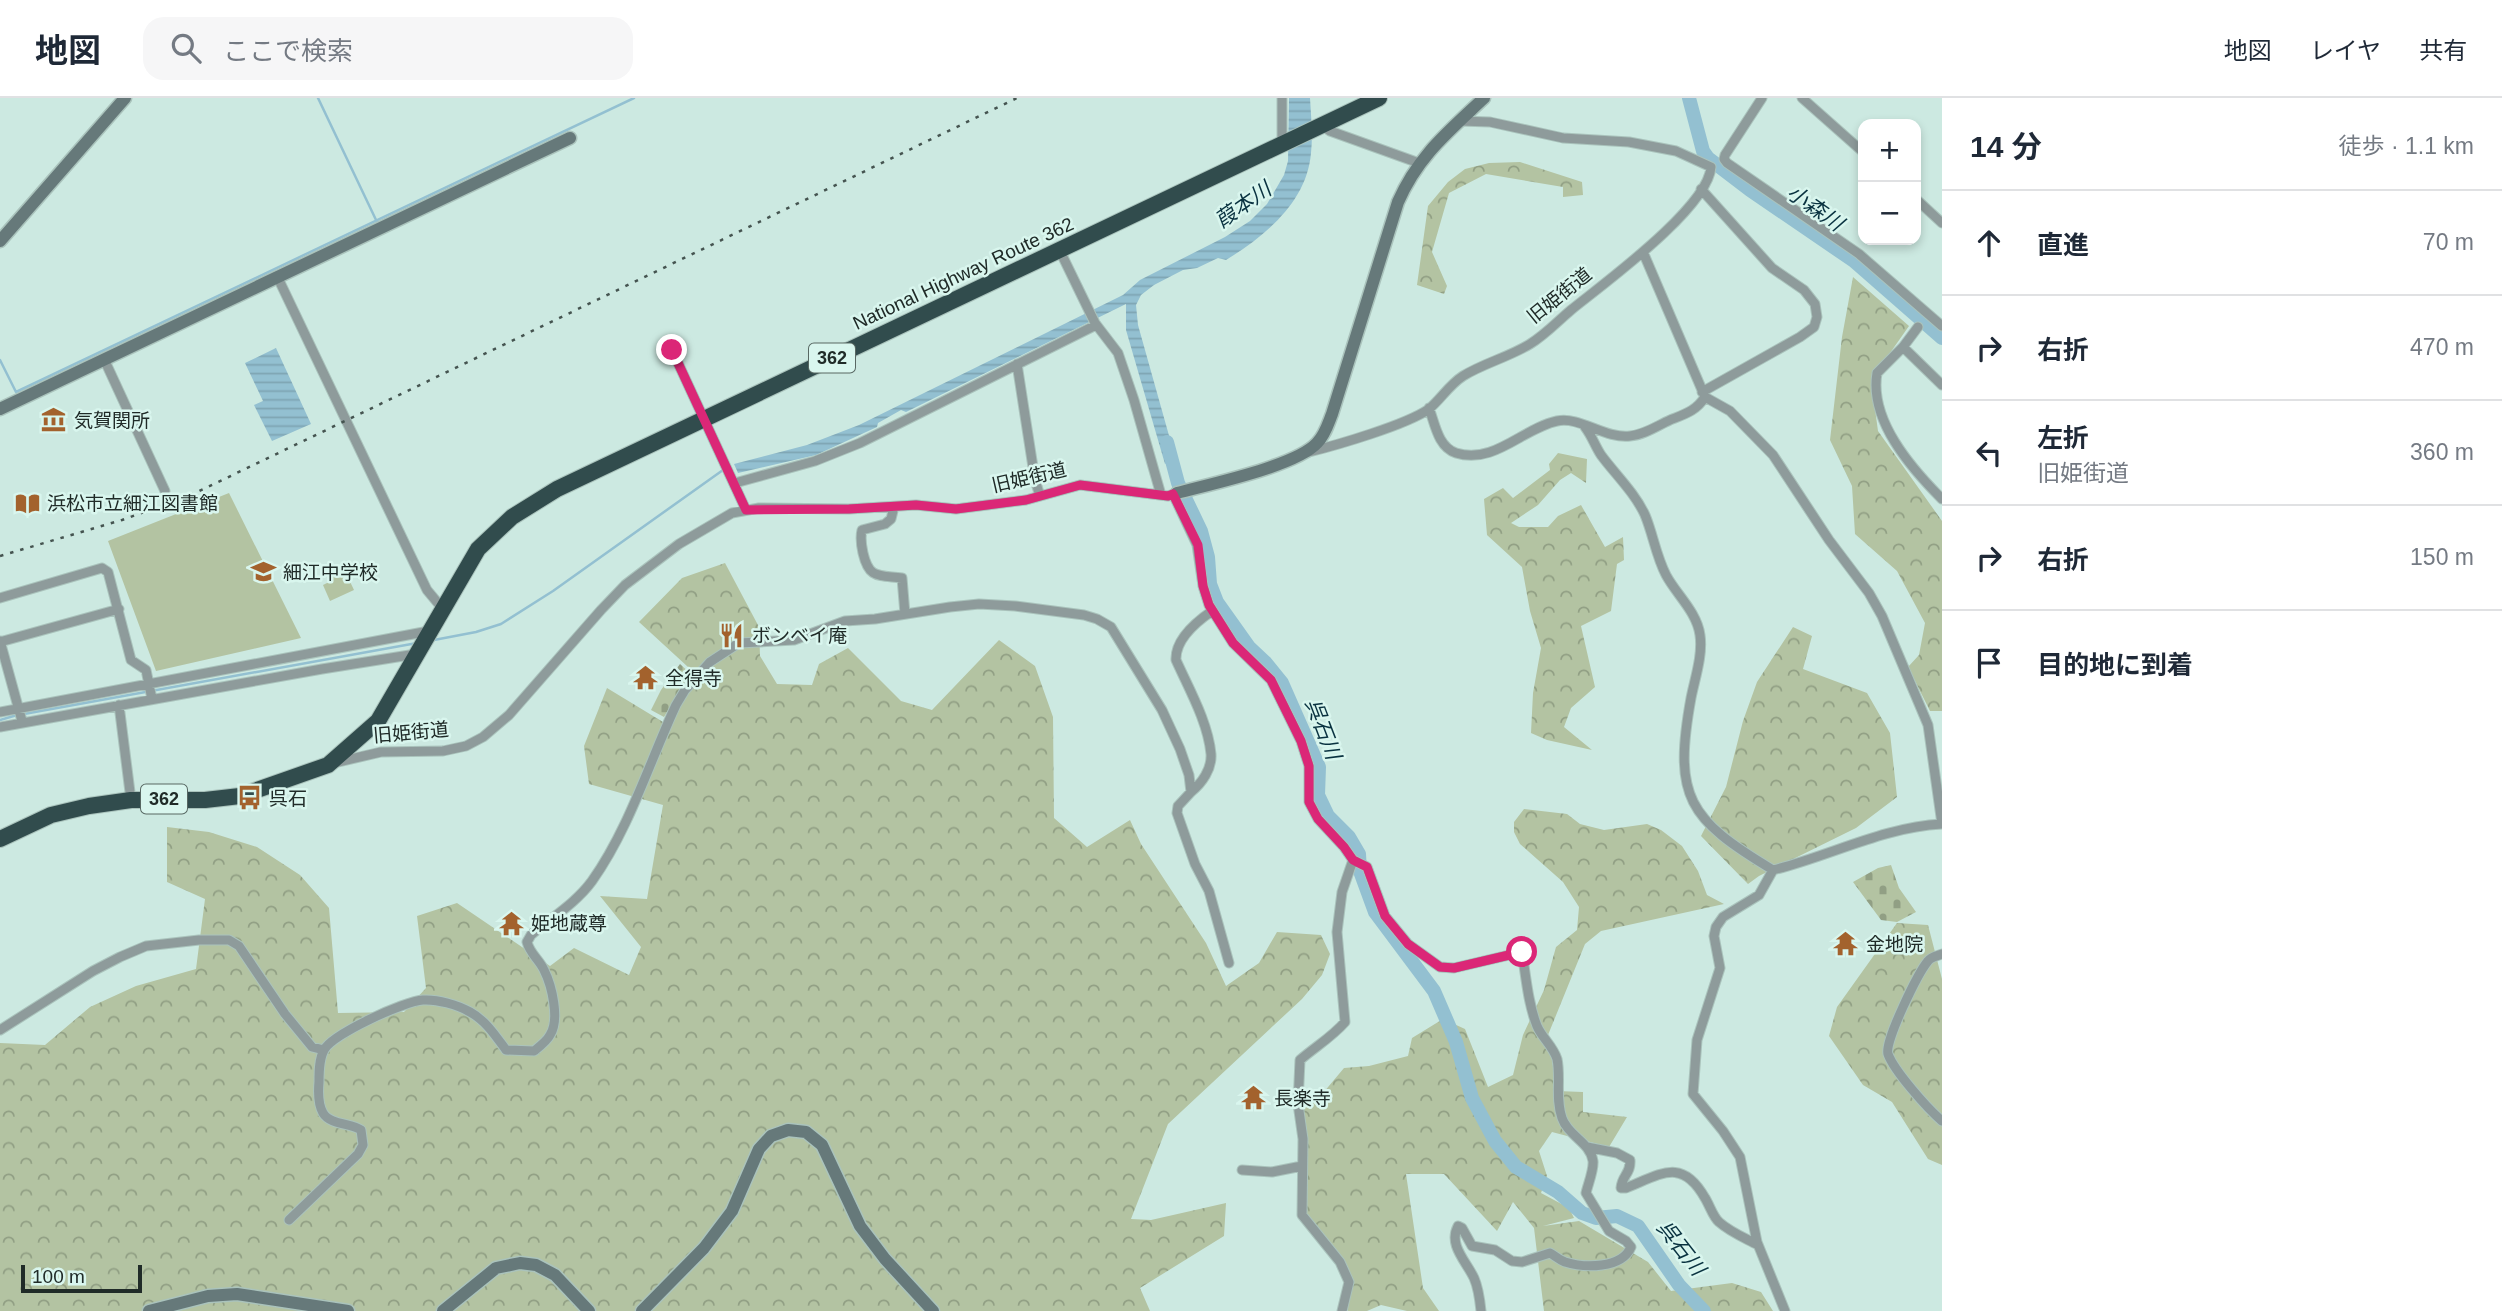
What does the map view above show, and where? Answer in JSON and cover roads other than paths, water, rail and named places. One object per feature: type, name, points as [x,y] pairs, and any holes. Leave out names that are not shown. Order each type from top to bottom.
[{"type":"highway","name":"National Highway Route 362","points":[[0,839],[51,815],[89,806],[131,800],[205,800],[240,796],[328,765],[378,721],[478,548],[512,517],[557,489],[1379,98]]},
{"type":"street","points":[[0,241],[125,98]]},
{"type":"street","points":[[1282,98],[1283,144]]},
{"type":"street","points":[[1307,452],[1325,432],[1398,202],[1408,181],[1419,163],[1484,98]]},
{"type":"street","points":[[1762,98],[1725,155],[1727,163],[1859,254],[1942,326]]},
{"type":"street","points":[[1802,98],[1858,148]]},
{"type":"street","points":[[1460,121],[1490,122],[1563,138],[1629,142],[1676,151],[1711,167],[1727,163]]},
{"type":"street","points":[[1320,127],[1419,163]]},
{"type":"street","points":[[0,409],[570,138]]},
{"type":"street","name":"旧姫街道","points":[[328,765],[381,752],[443,751],[466,746],[484,737],[509,715],[625,585],[679,544],[726,516],[746,510],[916,505],[956,509],[1001,505],[1080,485],[1161,495],[1287,461],[1403,421],[1429,408],[1462,376],[1532,342],[1643,252],[1702,189],[1711,167]]},
{"type":"street","points":[[1429,408],[1440,438],[1446,446],[1454,452],[1464,454],[1480,454],[1502,448],[1546,424],[1559,420],[1628,437],[1693,411],[1704,394],[1814,327],[1817,317],[1815,304],[1804,289],[1772,268],[1702,189]]},
{"type":"street","points":[[1921,204],[1942,223]]},
{"type":"street","points":[[1060,251],[1096,324],[1118,353],[1161,495]]},
{"type":"street","points":[[1643,252],[1704,394],[1730,411],[1773,455],[1829,540],[1869,593],[1882,616],[1928,726],[1941,825],[1863,839],[1801,863],[1773,870],[1759,895],[1723,917],[1716,927],[1714,936],[1720,968],[1697,1040],[1693,1094],[1740,1157],[1758,1245],[1785,1311]]},
{"type":"street","points":[[277,276],[427,590],[442,608]]},
{"type":"street","points":[[734,481],[815,461],[860,443],[1096,324]]},
{"type":"street","points":[[1918,327],[1903,347],[1877,373],[1876,389],[1881,414],[1913,467],[1942,499]]},
{"type":"street","points":[[1903,347],[1942,385]]},
{"type":"street","points":[[672,350],[746,510]]},
{"type":"street","points":[[104,359],[165,491]]},
{"type":"street","points":[[1017,364],[1035,480],[1040,496]]},
{"type":"street","points":[[1585,427],[1598,451],[1643,512],[1669,581],[1694,617],[1700,635],[1699,657],[1684,740],[1684,773],[1689,792],[1706,822],[1773,870]]},
{"type":"street","points":[[1179,492],[1198,545],[1203,586],[1212,611],[1233,643],[1271,680],[1301,741],[1309,766],[1309,802],[1318,819],[1354,860],[1367,867],[1385,916],[1408,944],[1440,967],[1454,968],[1522,952],[1532,1010],[1539,1031],[1550,1044],[1557,1060],[1557,1103],[1563,1122],[1587,1147],[1594,1163],[1586,1193],[1609,1231],[1631,1247],[1618,1261],[1604,1265],[1587,1266],[1564,1262],[1550,1253],[1522,1262],[1512,1261],[1495,1250],[1472,1246],[1462,1228],[1458,1226],[1454,1233],[1457,1248],[1475,1278],[1481,1311]]},
{"type":"street","points":[[894,507],[891,519],[885,524],[862,530],[860,538],[866,568],[874,575],[902,578],[905,614]]},
{"type":"street","points":[[0,598],[102,568],[108,572],[131,660],[146,670],[152,699]]},
{"type":"street","points":[[289,1220],[350,1163],[363,1145],[361,1130],[354,1125],[330,1120],[324,1114],[318,1098],[324,1050],[336,1037],[373,1018],[422,1000],[450,1004],[468,1011],[487,1024],[506,1050],[534,1051],[550,1036],[556,1021],[553,1001],[544,970],[529,950],[527,942],[531,935],[579,897],[592,881],[613,845],[685,690],[710,662],[739,643],[794,640],[845,621],[979,604],[1015,606],[1097,619],[1111,627],[1161,710],[1180,749],[1189,775],[1191,792]]},
{"type":"street","points":[[22,722],[0,641],[119,609]]},
{"type":"street","points":[[1212,611],[1188,633],[1176,650],[1176,660],[1204,726],[1211,756],[1205,778],[1178,806],[1177,813],[1195,864],[1209,891],[1229,963]]},
{"type":"street","points":[[0,712],[429,631]]},
{"type":"street","points":[[0,727],[416,654]]},
{"type":"street","points":[[118,705],[131,800]]},
{"type":"street","points":[[1342,1311],[1349,1282],[1340,1262],[1302,1215],[1303,1139],[1298,1104],[1300,1060],[1345,1022],[1337,932],[1342,892],[1354,860]]},
{"type":"street","points":[[0,1030],[93,971],[146,946],[229,940],[239,946],[285,1014],[312,1047],[324,1050]]},
{"type":"street","points":[[1942,954],[1928,960],[1886,1046],[1888,1056],[1930,1111],[1942,1121]]},
{"type":"street","points":[[642,1311],[704,1248],[732,1210],[759,1149],[771,1136],[788,1130],[806,1132],[822,1145],[860,1226],[885,1259],[933,1311]]},
{"type":"street","points":[[1587,1147],[1617,1153],[1630,1160],[1631,1169],[1621,1183],[1621,1188],[1661,1172],[1670,1171],[1687,1176],[1699,1187],[1717,1221],[1758,1245]]},
{"type":"street","points":[[1242,1170],[1272,1172],[1302,1166]]},
{"type":"street","points":[[443,1311],[496,1268],[520,1263],[536,1265],[555,1275],[589,1311]]},
{"type":"street","points":[[149,1311],[208,1296],[237,1294],[348,1311]]},
{"type":"water","points":[[1289,98],[1310,98],[1312,126],[1308,171],[1293,202],[1269,229],[1241,251],[1226,260],[1218,258],[1197,268],[1183,270],[1154,285],[1141,295],[1136,305],[1138,325],[1175,457],[1165,464],[1126,330],[1126,304],[906,412],[901,410],[878,423],[877,427],[816,455],[738,473],[734,464],[807,445],[859,425],[1123,295],[1140,280],[1225,237],[1250,221],[1267,204],[1284,175],[1288,161]]},
{"type":"water","points":[[276,348],[311,424],[272,441],[254,405],[263,401],[245,363]]},
{"type":"waterway","points":[[318,98],[377,222]]},
{"type":"waterway","points":[[0,360],[16,392],[634,98]]},
{"type":"waterway","name":"小森川","points":[[1689,98],[1703,151],[1708,158],[1854,261],[1942,338]]},
{"type":"waterway","name":"呉石川","points":[[1167,442],[1178,483],[1201,531],[1208,557],[1210,584],[1217,602],[1249,647],[1282,683],[1319,767],[1318,795],[1328,816],[1349,837],[1359,854],[1360,871],[1375,912],[1434,991],[1456,1042],[1472,1098],[1495,1141],[1516,1167],[1558,1192],[1582,1213],[1596,1218],[1617,1216],[1638,1226],[1679,1285],[1704,1311]]},
{"type":"waterway","points":[[434,640],[501,624],[553,591],[723,470]]},
{"type":"waterway","points":[[24,714],[417,643]]},
{"type":"waterway","points":[[0,720],[17,715]]},
{"type":"railway","points":[[0,556],[122,520],[191,495],[1017,98]]},
{"type":"place","name":"気賀関所","points":[[54,420]]},
{"type":"place","name":"浜松市立細江図書館","points":[[27,503]]},
{"type":"place","name":"細江中学校","points":[[263,572]]},
{"type":"place","name":"ボンベイ庵","points":[[732,635]]},
{"type":"place","name":"全得寺","points":[[645,678]]},
{"type":"place","name":"呉石","points":[[249,798]]},
{"type":"place","name":"姫地蔵尊","points":[[511,923]]},
{"type":"place","name":"金地院","points":[[1846,944]]},
{"type":"place","name":"長楽寺","points":[[1254,1098]]},
{"type":"water label","name":"葭本川","points":[[1243,205]]}]
